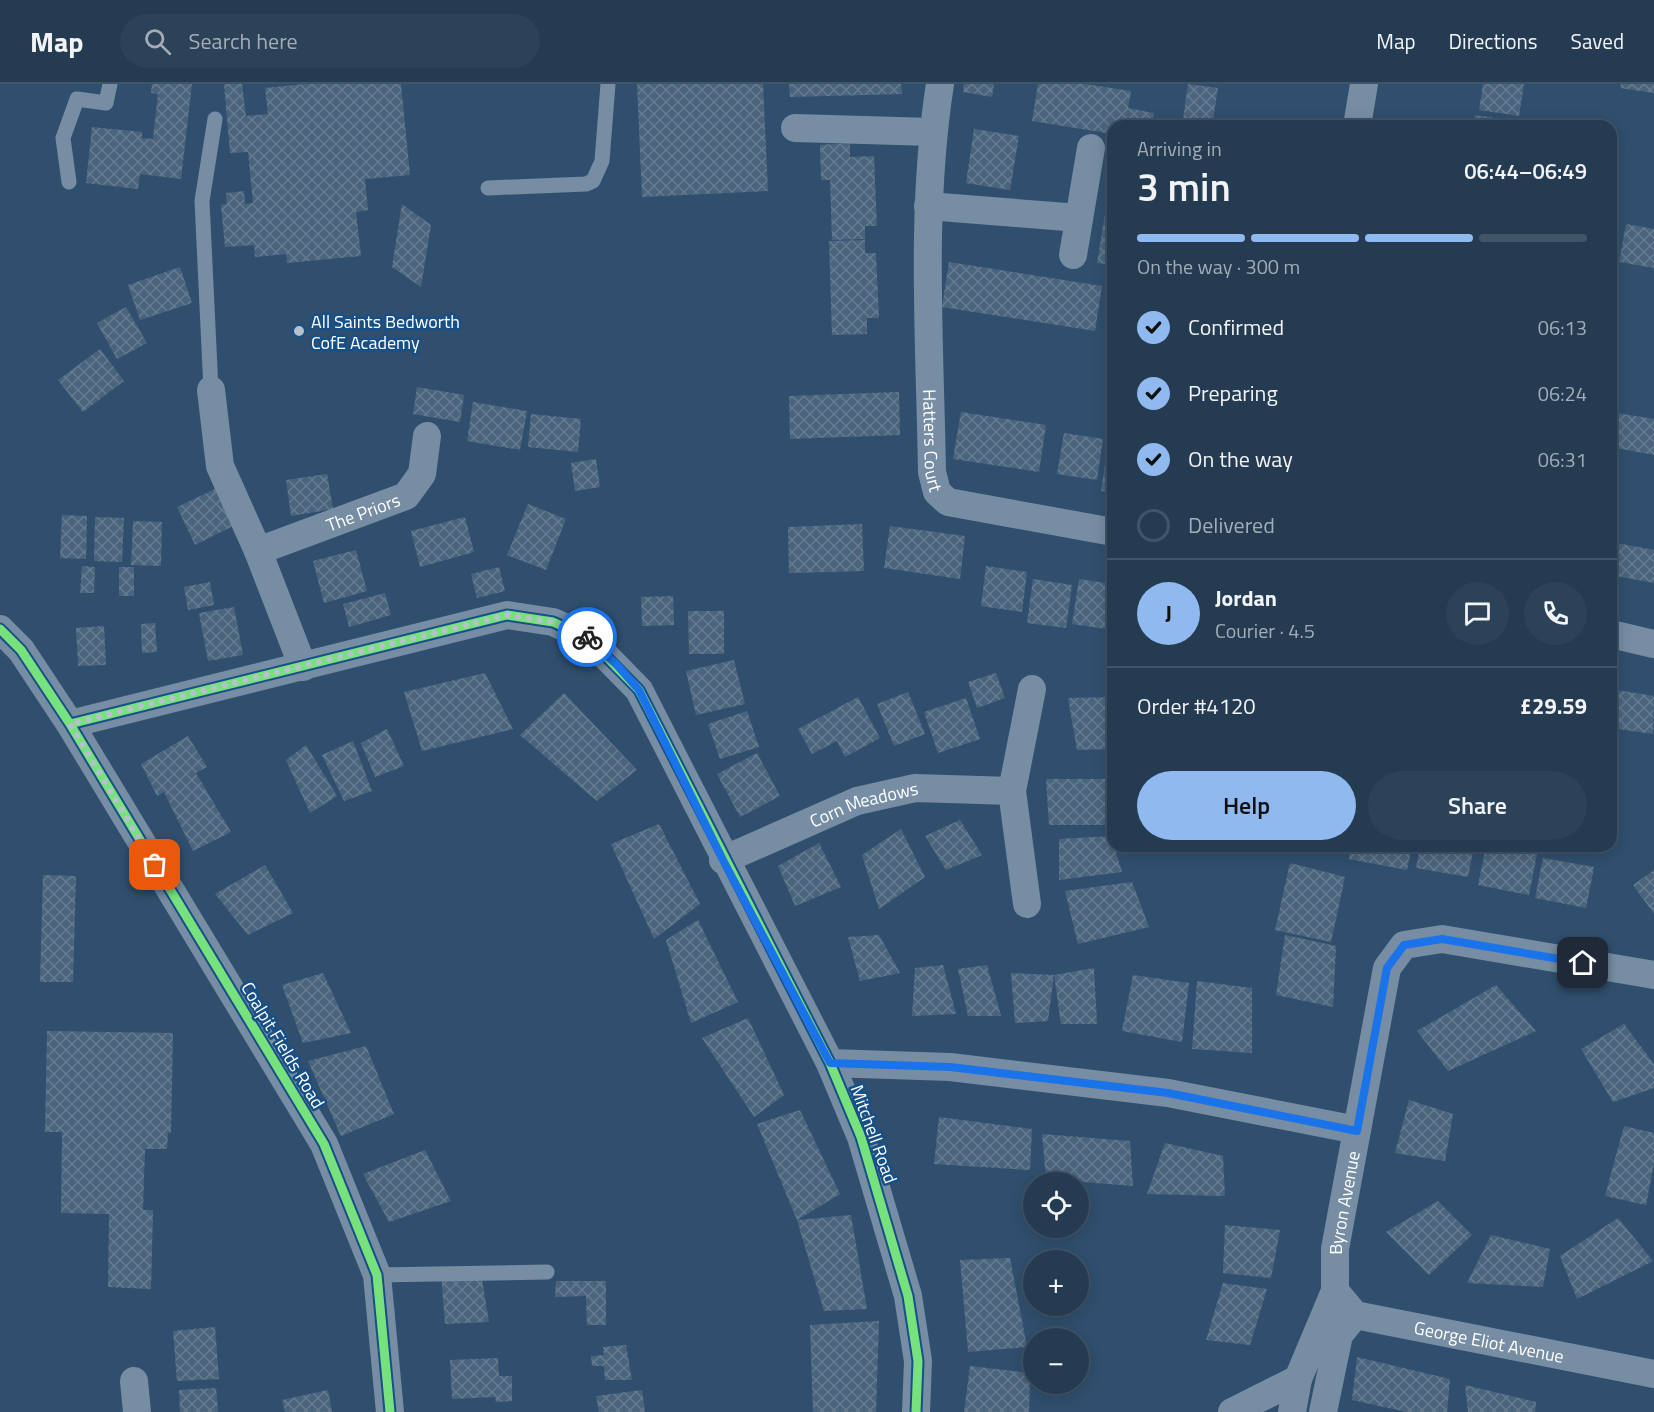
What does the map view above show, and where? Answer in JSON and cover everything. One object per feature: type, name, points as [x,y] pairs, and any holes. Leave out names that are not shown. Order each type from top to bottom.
[{"type":"street","name":"Hatters Court","points":[[940,84],[933,132],[928,207],[933,472],[937,492],[948,502],[1107,531]]},
{"type":"street","points":[[1358,120],[1364,84]]},
{"type":"street","points":[[795,128],[933,132]]},
{"type":"street","points":[[1072,255],[1091,148]]},
{"type":"street","points":[[928,207],[1079,218]]},
{"type":"street","points":[[211,390],[220,466],[258,551],[303,667]]},
{"type":"street","name":"The Priors","points":[[258,551],[406,496],[422,474],[427,436]]},
{"type":"street","name":"Mitchell Road","points":[[70,724],[507,615],[553,622],[588,638],[639,690],[723,860],[830,1063],[861,1137],[908,1296],[918,1362],[916,1412]]},
{"type":"street","name":"Coalpit Fields Road","points":[[6,635],[31,664],[70,724],[324,1144],[377,1275],[390,1412]]},
{"type":"street","points":[[1617,635],[1654,644]]},
{"type":"street","points":[[1027,904],[1012,791],[1032,689]]},
{"type":"street","name":"Corn Meadows","points":[[723,860],[857,801],[915,788],[1012,791]]},
{"type":"street","name":"Byron Avenue","points":[[1335,1291],[1335,1249],[1387,968],[1404,945],[1442,939],[1654,975]]},
{"type":"street","points":[[830,1063],[950,1067],[1168,1093],[1357,1131]]},
{"type":"street","points":[[1292,1412],[1298,1379],[1335,1291],[1355,1315],[1339,1335],[1323,1412]]},
{"type":"street","name":"George Eliot Avenue","points":[[1355,1315],[1654,1374]]},
{"type":"street","points":[[1232,1412],[1298,1379]]},
{"type":"street","points":[[134,1381],[137,1412]]},
{"type":"lane","points":[[69,182],[63,138],[77,99],[106,103],[110,84]]},
{"type":"lane","points":[[488,188],[586,184],[593,181],[602,161],[608,84]]},
{"type":"lane","points":[[211,390],[202,201],[215,119]]},
{"type":"lane","points":[[377,1275],[547,1272]]},
{"type":"building","points":[[152,84],[192,84],[181,179],[140,174],[138,189],[86,183],[92,127],[142,132],[142,138],[153,139],[158,94],[151,93]]},
{"type":"building","points":[[224,84],[242,84],[246,116],[268,114],[265,88],[305,84],[401,84],[410,175],[365,179],[368,210],[356,212],[361,256],[287,263],[286,254],[255,257],[254,245],[225,247],[221,205],[227,204],[226,193],[244,191],[245,204],[253,203],[248,152],[230,153]]},
{"type":"building","points":[[637,84],[763,84],[768,191],[642,197]]},
{"type":"building","points":[[789,84],[901,84],[902,94],[790,97]]},
{"type":"building","points":[[964,84],[994,84],[992,97],[963,92]]},
{"type":"building","points":[[1038,84],[1085,84],[1131,91],[1128,108],[1154,113],[1153,120],[1107,120],[1107,133],[1032,121]]},
{"type":"building","points":[[1188,84],[1218,88],[1213,120],[1183,120]]},
{"type":"building","points":[[1483,84],[1524,84],[1519,116],[1479,110]]},
{"type":"building","points":[[1621,84],[1654,84],[1654,93],[1620,88]]},
{"type":"building","points":[[1475,115],[1508,120],[1474,120]]},
{"type":"building","points":[[974,129],[1019,136],[1010,190],[966,183]]},
{"type":"building","points":[[850,143],[850,157],[874,156],[877,226],[865,226],[865,239],[832,240],[830,180],[821,180],[820,145]]},
{"type":"building","points":[[1107,202],[1107,264],[1097,263]]},
{"type":"building","points":[[402,204],[431,225],[421,287],[392,267]]},
{"type":"building","points":[[1626,224],[1654,229],[1654,268],[1619,262]]},
{"type":"building","points":[[865,240],[865,253],[876,253],[879,318],[867,318],[867,334],[832,335],[829,241]]},
{"type":"building","points":[[949,262],[1102,286],[1095,331],[942,307]]},
{"type":"building","points":[[180,267],[192,303],[140,320],[128,285]]},
{"type":"building","points":[[126,307],[147,343],[117,359],[97,323]]},
{"type":"building","points":[[100,349],[124,381],[83,412],[58,380]]},
{"type":"building","points":[[417,387],[464,395],[460,422],[413,414]]},
{"type":"building","points":[[899,392],[900,435],[790,439],[789,396]]},
{"type":"building","points":[[473,402],[527,411],[520,450],[467,441]]},
{"type":"building","points":[[961,412],[1046,425],[1039,472],[953,459]]},
{"type":"building","points":[[1617,413],[1654,419],[1654,455],[1617,448]]},
{"type":"building","points":[[531,414],[581,419],[578,452],[528,447]]},
{"type":"building","points":[[1064,433],[1103,439],[1097,480],[1057,474]]},
{"type":"building","points":[[1107,451],[1107,492],[1101,491]]},
{"type":"building","points":[[596,459],[600,487],[575,491],[571,463]]},
{"type":"building","points":[[327,474],[333,509],[291,516],[286,480]]},
{"type":"building","points":[[215,489],[233,526],[195,545],[177,507]]},
{"type":"building","points":[[528,504],[566,519],[546,570],[507,555]]},
{"type":"building","points":[[62,515],[87,516],[86,559],[60,558]]},
{"type":"building","points":[[95,517],[124,518],[122,562],[94,561]]},
{"type":"building","points":[[465,517],[474,552],[420,567],[411,531]]},
{"type":"building","points":[[133,521],[162,522],[161,566],[131,565]]},
{"type":"building","points":[[862,524],[864,571],[789,573],[788,527]]},
{"type":"building","points":[[890,526],[965,536],[960,579],[884,568]]},
{"type":"building","points":[[1617,543],[1654,550],[1654,583],[1617,576]]},
{"type":"building","points":[[356,550],[367,591],[324,603],[313,561]]},
{"type":"building","points":[[82,566],[95,567],[94,593],[80,593]]},
{"type":"building","points":[[986,566],[1027,572],[1022,612],[981,606]]},
{"type":"building","points":[[119,567],[134,567],[134,596],[119,596]]},
{"type":"building","points":[[499,567],[505,591],[477,598],[471,574]]},
{"type":"building","points":[[1033,579],[1072,585],[1066,628],[1027,623]]},
{"type":"building","points":[[1079,579],[1107,583],[1107,629],[1072,624]]},
{"type":"building","points":[[210,582],[214,605],[188,610],[184,587]]},
{"type":"building","points":[[385,593],[391,615],[349,627],[343,604]]},
{"type":"building","points":[[673,596],[674,625],[642,626],[641,597]]},
{"type":"building","points":[[234,607],[243,655],[208,661],[199,613]]},
{"type":"building","points":[[688,611],[724,611],[724,654],[689,654]]},
{"type":"building","points":[[155,623],[157,652],[142,653],[141,624]]},
{"type":"building","points":[[104,626],[106,665],[78,666],[76,628]]},
{"type":"building","points":[[734,660],[745,704],[696,715],[686,671]]},
{"type":"building","points":[[485,673],[513,729],[422,751],[404,692]]},
{"type":"building","points":[[996,673],[1005,698],[977,708],[968,682]]},
{"type":"building","points":[[1617,690],[1654,696],[1653,734],[1617,729]]},
{"type":"building","points":[[908,692],[925,734],[894,746],[877,704]]},
{"type":"building","points":[[564,693],[637,770],[597,801],[520,735]]},
{"type":"building","points":[[858,697],[880,738],[845,757],[837,741],[812,754],[798,729]]},
{"type":"building","points":[[1107,697],[1107,749],[1077,750],[1068,698]]},
{"type":"building","points":[[966,698],[980,739],[938,753],[924,712]]},
{"type":"building","points":[[747,711],[759,747],[720,759],[708,724]]},
{"type":"building","points":[[387,729],[404,766],[375,777],[361,743]]},
{"type":"building","points":[[188,736],[207,767],[196,773],[231,832],[193,851],[164,792],[157,796],[141,764]]},
{"type":"building","points":[[353,741],[372,791],[344,801],[322,755]]},
{"type":"building","points":[[306,745],[337,796],[310,813],[286,760]]},
{"type":"building","points":[[757,753],[780,796],[740,817],[717,774]]},
{"type":"building","points":[[1046,779],[1106,779],[1107,825],[1049,825]]},
{"type":"building","points":[[960,820],[982,855],[946,870],[925,836]]},
{"type":"building","points":[[659,824],[700,904],[654,939],[611,844]]},
{"type":"building","points":[[901,829],[925,877],[879,909],[862,855]]},
{"type":"building","points":[[1107,836],[1107,852],[1116,852],[1122,872],[1059,880],[1059,839]]},
{"type":"building","points":[[819,843],[841,887],[795,906],[778,866]]},
{"type":"building","points":[[1350,852],[1411,852],[1407,870],[1349,859]]},
{"type":"building","points":[[1419,852],[1473,852],[1468,877],[1416,868]]},
{"type":"building","points":[[1485,852],[1537,854],[1529,895],[1478,885]]},
{"type":"building","points":[[1543,858],[1594,867],[1586,908],[1535,898]]},
{"type":"building","points":[[1290,863],[1345,877],[1331,942],[1275,930]]},
{"type":"building","points":[[265,865],[293,913],[248,935],[215,894]]},
{"type":"building","points":[[1654,870],[1654,914],[1633,885]]},
{"type":"building","points":[[43,875],[76,876],[73,982],[40,982]]},
{"type":"building","points":[[1132,882],[1149,927],[1078,944],[1065,891]]},
{"type":"building","points":[[698,920],[738,1002],[691,1023],[666,940]]},
{"type":"building","points":[[879,935],[900,973],[860,981],[848,937]]},
{"type":"building","points":[[1285,935],[1336,946],[1333,1007],[1276,995]]},
{"type":"building","points":[[943,965],[956,1014],[912,1016],[915,968]]},
{"type":"building","points":[[987,965],[1001,1016],[968,1016],[958,969]]},
{"type":"building","points":[[1094,968],[1097,1024],[1061,1024],[1054,975]]},
{"type":"building","points":[[323,973],[351,1033],[303,1043],[282,985]]},
{"type":"building","points":[[1011,973],[1054,975],[1048,1021],[1015,1023]]},
{"type":"building","points":[[1133,975],[1189,983],[1182,1042],[1122,1031]]},
{"type":"building","points":[[1197,981],[1252,988],[1252,1053],[1192,1049]]},
{"type":"building","points":[[1496,985],[1536,1031],[1448,1071],[1417,1031]]},
{"type":"building","points":[[748,1018],[784,1095],[754,1117],[702,1038]]},
{"type":"building","points":[[1624,1024],[1654,1064],[1654,1088],[1613,1102],[1581,1049]]},
{"type":"building","points":[[47,1031],[173,1033],[171,1133],[168,1133],[167,1149],[145,1149],[143,1210],[153,1210],[151,1289],[108,1287],[109,1214],[61,1213],[62,1132],[45,1132]]},
{"type":"building","points":[[366,1046],[394,1114],[341,1136],[308,1061]]},
{"type":"building","points":[[1409,1100],[1453,1114],[1445,1161],[1395,1153]]},
{"type":"building","points":[[800,1110],[840,1194],[797,1220],[757,1124]]},
{"type":"building","points":[[939,1117],[1032,1129],[1030,1170],[934,1164]]},
{"type":"building","points":[[1624,1126],[1654,1133],[1654,1163],[1646,1205],[1605,1196]]},
{"type":"building","points":[[1042,1134],[1130,1141],[1133,1186],[1089,1182],[1089,1172],[1045,1172]]},
{"type":"building","points":[[1165,1143],[1223,1156],[1225,1196],[1147,1194]]},
{"type":"building","points":[[425,1150],[451,1201],[389,1222],[363,1174]]},
{"type":"building","points":[[1438,1201],[1472,1235],[1429,1275],[1386,1232]]},
{"type":"building","points":[[851,1215],[867,1309],[824,1311],[797,1220]]},
{"type":"building","points":[[1618,1218],[1653,1261],[1577,1299],[1560,1256]]},
{"type":"building","points":[[1225,1225],[1280,1230],[1271,1278],[1223,1273]]},
{"type":"building","points":[[1491,1235],[1550,1249],[1543,1287],[1467,1283]]},
{"type":"building","points":[[1010,1258],[1023,1328],[1023,1347],[968,1352],[960,1260]]},
{"type":"building","points":[[481,1273],[489,1322],[445,1324],[441,1274]]},
{"type":"building","points":[[556,1281],[606,1281],[606,1325],[587,1325],[586,1296],[555,1297]]},
{"type":"building","points":[[1223,1283],[1267,1289],[1250,1345],[1206,1340]]},
{"type":"building","points":[[879,1321],[876,1412],[813,1412],[810,1325]]},
{"type":"building","points":[[215,1327],[219,1379],[177,1381],[173,1331]]},
{"type":"building","points":[[626,1345],[632,1380],[605,1380],[604,1366],[592,1366],[591,1356],[604,1355],[603,1347]]},
{"type":"building","points":[[1357,1357],[1450,1379],[1447,1412],[1407,1412],[1352,1400]]},
{"type":"building","points":[[498,1358],[499,1376],[512,1376],[512,1401],[496,1402],[495,1397],[452,1399],[450,1360]]},
{"type":"building","points":[[970,1366],[1023,1372],[1023,1394],[1029,1394],[1029,1412],[964,1412]]},
{"type":"building","points":[[1465,1385],[1536,1402],[1535,1412],[1468,1412]]},
{"type":"building","points":[[216,1388],[218,1412],[180,1412],[179,1390]]},
{"type":"building","points":[[328,1390],[332,1412],[285,1412],[282,1400]]},
{"type":"building","points":[[642,1390],[645,1412],[599,1412],[596,1396]]},
{"type":"cycle path","points":[[70,724],[507,615],[553,622],[588,638],[639,690],[830,1063],[861,1137],[908,1296],[918,1361],[916,1412]]},
{"type":"cycle path","points":[[0,629],[21,650],[70,724],[324,1144],[377,1275],[390,1412]]},
{"type":"way so far","points":[[155,865],[70,724],[507,615],[553,622],[587,637]]},
{"type":"place","name":"All Saints Bedworth CofE Academy","points":[[299,331]]},
{"type":"route","points":[[587,637],[617,665],[639,690],[723,860],[830,1063],[950,1067],[1168,1093],[1357,1131],[1387,968],[1404,945],[1442,939],[1583,963]]}]
